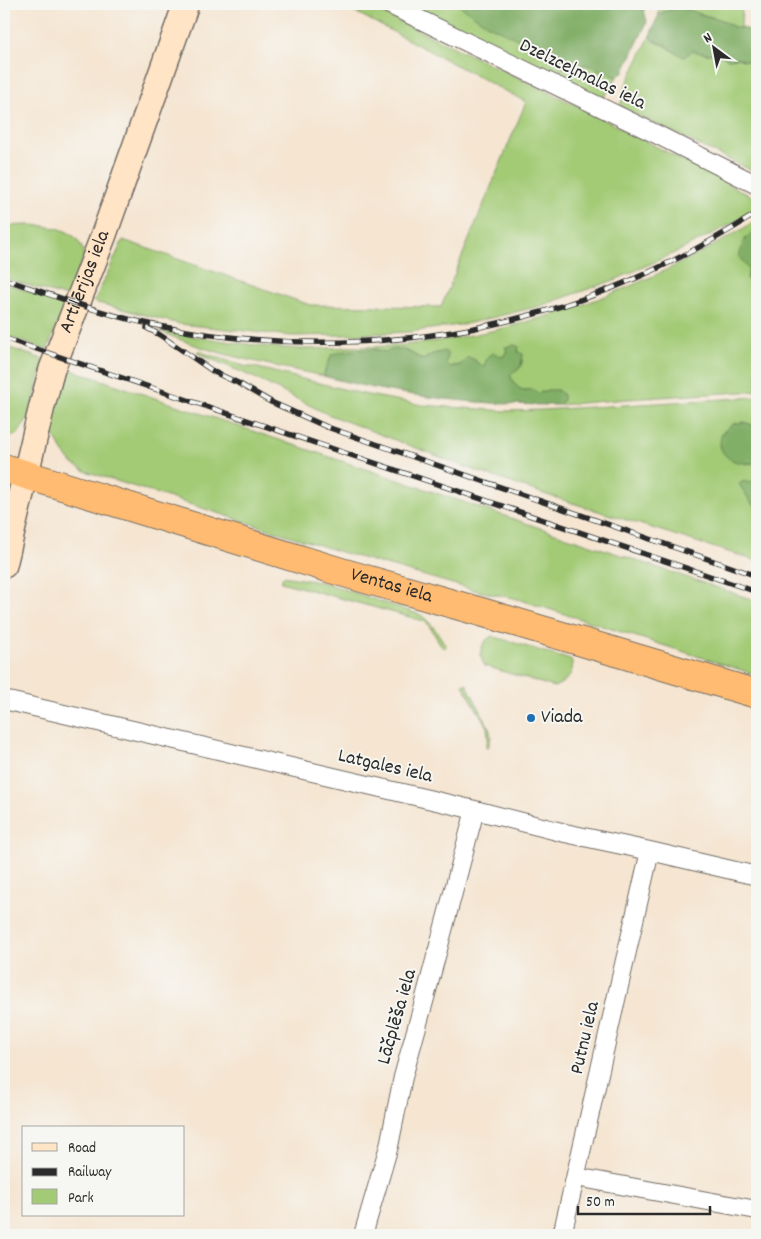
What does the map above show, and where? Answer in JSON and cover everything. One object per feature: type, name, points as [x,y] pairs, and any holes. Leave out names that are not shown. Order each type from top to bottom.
[{"type":"highway","name":"Ventas iela","points":[[15,471],[341,572],[757,694]]},
{"type":"street","name":"Artilērijas iela","points":[[4,565],[15,471],[42,406],[52,368],[103,237],[186,4]]},
{"type":"street","name":"Dzelzceļmalas iela","points":[[388,4],[757,185]]},
{"type":"street","name":"Latgales iela","points":[[4,700],[475,810],[565,833],[757,876]]},
{"type":"street","name":"Lāčplēša iela","points":[[363,1235],[389,1146],[402,1077],[428,988],[475,810]]},
{"type":"street","name":"Putnu iela","points":[[562,1235],[650,851]]},
{"type":"street","points":[[576,1177],[757,1210]]},
{"type":"green space","points":[[340,4],[363,4],[582,108],[757,199],[757,207],[733,223],[681,250],[617,279],[540,306],[466,324],[409,332],[291,336],[180,324],[94,302],[123,240],[310,305],[441,307],[526,102]]},
{"type":"green space","points":[[406,4],[457,4],[528,44],[557,52],[574,71],[585,64],[617,77],[603,99]]},
{"type":"green space","points":[[457,4],[641,4],[647,22],[624,71],[617,77],[585,64],[574,71],[560,67],[557,52],[528,44],[488,25]]},
{"type":"green space","points":[[660,4],[742,4],[741,28],[700,14],[664,11],[658,15]]},
{"type":"green space","points":[[681,7],[719,19],[734,27],[757,31],[757,59],[747,61],[737,58],[728,59],[717,53],[708,54],[692,51],[684,57],[653,40],[650,36],[657,18],[667,11]]},
{"type":"green space","points":[[650,36],[653,41],[664,45],[676,53],[692,51],[708,54],[717,53],[728,59],[737,58],[747,61],[757,59],[757,173],[620,107],[625,87]]},
{"type":"green space","points":[[757,220],[757,229],[755,230],[747,279],[753,289],[757,290],[757,391],[558,405],[563,401],[548,390],[538,393],[531,389],[520,389],[516,385],[510,375],[521,367],[523,355],[518,352],[507,350],[503,357],[484,366],[474,359],[449,367],[433,354],[423,360],[400,349],[385,352],[376,349],[332,354],[323,376],[219,353],[160,331],[248,344],[302,349],[390,346],[450,339],[497,330],[588,303],[675,266]]},
{"type":"green space","points":[[29,225],[51,227],[66,231],[81,246],[84,252],[70,298],[4,278],[4,226]]},
{"type":"green space","points":[[757,229],[757,290],[753,289],[747,279],[749,270],[739,257],[744,240]]},
{"type":"green space","points":[[4,283],[66,304],[47,350],[4,335]]},
{"type":"green space","points":[[515,345],[519,347],[518,352],[523,354],[520,368],[510,375],[516,385],[520,389],[531,389],[538,393],[558,390],[563,395],[563,401],[558,405],[528,405],[440,398],[381,389],[323,376],[332,354],[345,351],[366,349],[385,352],[400,349],[423,360],[433,354],[445,351],[448,355],[446,363],[449,367],[460,365],[468,357],[484,366],[488,356],[494,353],[503,357],[507,351],[505,347]]},
{"type":"green space","points":[[4,346],[45,360],[28,418],[18,434],[4,440]]},
{"type":"green space","points":[[198,351],[247,367],[254,367],[363,394],[422,405],[506,411],[757,397],[757,425],[744,422],[745,464],[757,463],[757,477],[750,483],[752,504],[757,506],[757,561],[471,469],[327,414],[255,378],[197,353]]},
{"type":"green space","points":[[63,367],[757,601],[757,675],[514,598],[481,592],[344,553],[85,471],[73,464],[64,453],[51,428],[50,417]]},
{"type":"green space","points":[[744,422],[757,425],[757,463],[746,463],[730,459],[722,451],[720,445],[722,433],[733,424]]},
{"type":"green space","points":[[757,477],[757,506],[752,504],[739,484],[744,481],[750,483]]},
{"type":"green space","points":[[283,576],[326,583],[421,615],[435,629],[446,646],[445,648],[442,647],[428,624],[424,621],[281,582]]},
{"type":"green space","points":[[492,636],[571,660],[571,673],[566,680],[554,687],[485,666],[481,658],[481,650],[485,642]]},
{"type":"green space","points":[[466,683],[489,727],[491,737],[488,748],[486,747],[488,739],[487,727],[463,685]]},
{"type":"railway","points":[[4,279],[120,317],[204,334],[295,342],[387,340],[433,335],[478,327],[523,317],[584,298],[615,287],[673,261],[757,213]]},
{"type":"railway","points":[[147,328],[214,372],[271,402],[327,427],[757,576]]},
{"type":"railway","points":[[4,338],[757,592]]},
{"type":"place","name":"Viada","points":[[531,718]]}]
